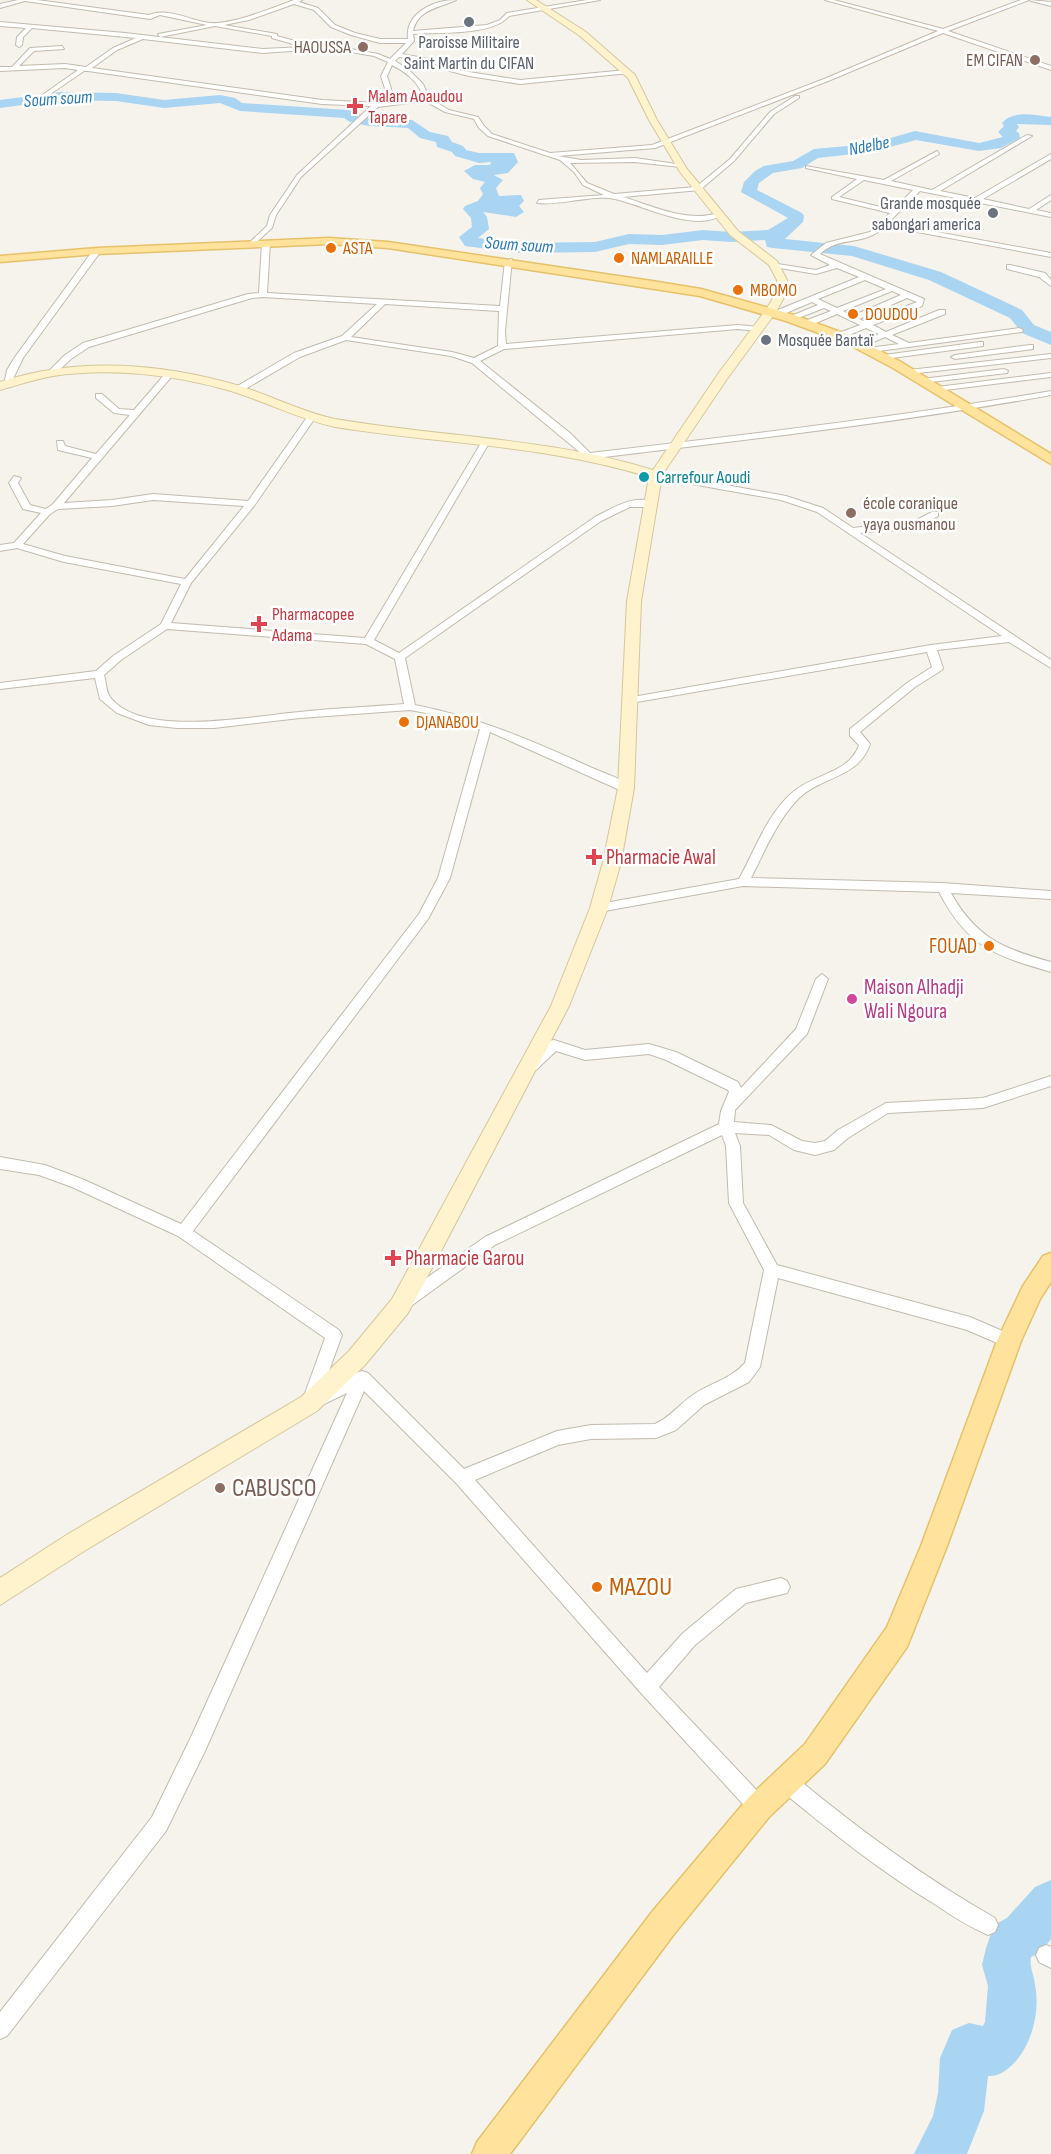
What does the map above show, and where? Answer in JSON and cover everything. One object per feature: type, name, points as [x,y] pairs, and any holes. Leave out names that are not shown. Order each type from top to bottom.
[{"type":"main road","points":[[0,1593],[87,1536],[309,1404],[357,1358],[400,1306],[560,1006],[599,908],[612,862],[626,788],[634,601],[656,475],[758,329],[773,313],[782,291],[782,280],[774,265],[745,243],[718,215],[680,165],[629,74],[583,34],[531,0]]},
{"type":"main road","points":[[0,260],[97,251],[329,241],[388,245],[509,261],[672,288],[808,323],[871,350],[1051,460]]},
{"type":"main road","points":[[6,380],[52,372],[102,368],[168,376],[237,390],[311,418],[418,435],[588,456],[656,475]]},
{"type":"main road","points":[[489,2154],[663,1923],[759,1807],[815,1754],[897,1637],[934,1546],[1009,1341],[1031,1293],[1051,1263]]},
{"type":"street","points":[[0,6],[25,0],[150,17],[160,13],[275,35],[274,37],[284,41],[318,50]]},
{"type":"street","points":[[252,244],[270,227],[273,215],[299,177],[365,114],[390,95],[384,76],[391,62],[411,40],[410,26],[419,14],[453,0]]},
{"type":"street","points":[[410,33],[488,27],[502,21],[506,16],[597,0]]},
{"type":"street","points":[[828,0],[943,31],[1051,68]]},
{"type":"street","points":[[548,154],[653,147],[666,143],[734,114],[1026,0]]},
{"type":"street","points":[[1033,0],[1051,4]]},
{"type":"street","points":[[43,97],[115,49],[142,38],[248,19],[296,1],[316,9],[333,26],[353,34],[380,41],[411,40]]},
{"type":"street","points":[[0,24],[263,51],[283,47],[374,54],[406,70],[408,75],[419,81],[426,93],[426,99]]},
{"type":"street","points":[[19,45],[20,36],[30,27]]},
{"type":"street","points":[[13,69],[32,49],[62,48]]},
{"type":"street","points":[[399,55],[433,61],[452,70],[520,82],[629,74]]},
{"type":"street","points":[[0,69],[58,66],[305,100],[378,105],[426,99],[447,111],[476,118],[481,127],[490,135],[562,159],[581,162],[635,160],[680,165]]},
{"type":"street","points":[[540,202],[698,189],[732,160],[772,113],[826,80]]},
{"type":"street","points":[[933,192],[1029,136]]},
{"type":"street","points":[[885,182],[937,153]]},
{"type":"street","points":[[977,200],[1051,156]]},
{"type":"street","points":[[562,159],[576,171],[585,184],[616,197],[680,217],[711,218],[718,215]]},
{"type":"street","points":[[808,167],[1051,214]]},
{"type":"street","points":[[862,178],[834,198],[893,212]]},
{"type":"street","points":[[839,336],[921,303],[908,295],[816,257],[819,251],[842,240],[872,235],[918,189]]},
{"type":"street","points":[[1030,210],[1051,197]]},
{"type":"street","points":[[883,224],[1051,255],[1041,274]]},
{"type":"street","points":[[263,295],[266,243]]},
{"type":"street","points":[[0,370],[6,380],[97,251]]},
{"type":"street","points":[[502,347],[509,261]]},
{"type":"street","points":[[774,265],[816,272],[837,265]]},
{"type":"street","points":[[1010,267],[1041,274],[1051,284]]},
{"type":"street","points":[[773,313],[866,277]]},
{"type":"street","points":[[808,323],[892,289]]},
{"type":"street","points":[[52,372],[86,345],[263,295],[504,309]]},
{"type":"street","points":[[851,319],[908,295]]},
{"type":"street","points":[[811,299],[906,344]]},
{"type":"street","points":[[237,390],[297,355],[345,338],[382,303]]},
{"type":"street","points":[[790,318],[825,305]]},
{"type":"street","points":[[859,345],[942,312]]},
{"type":"street","points":[[475,361],[502,347],[738,327],[758,329]]},
{"type":"street","points":[[871,350],[1019,330]]},
{"type":"street","points":[[986,334],[1007,350],[1022,369],[1050,394]]},
{"type":"street","points":[[345,338],[452,354],[475,361],[567,435],[588,456],[806,430],[1050,394]]},
{"type":"street","points":[[884,357],[1027,338]]},
{"type":"street","points":[[897,365],[1030,347]]},
{"type":"street","points":[[909,372],[1051,356]]},
{"type":"street","points":[[922,381],[1051,365]]},
{"type":"street","points":[[937,389],[1051,375]]},
{"type":"street","points":[[17,545],[52,509],[168,376]]},
{"type":"street","points":[[99,396],[117,411],[137,413]]},
{"type":"street","points":[[0,686],[99,674],[117,658],[165,626],[187,582],[250,504],[311,418]]},
{"type":"street","points":[[60,443],[61,448],[97,457]]},
{"type":"street","points":[[368,641],[485,443]]},
{"type":"street","points":[[656,475],[802,503],[820,510],[1051,665]]},
{"type":"street","points":[[17,478],[14,483],[26,507],[52,509],[153,496],[250,504]]},
{"type":"street","points":[[400,657],[598,519],[628,504],[650,504]]},
{"type":"street","points":[[853,531],[886,527],[909,528],[935,514]]},
{"type":"street","points":[[0,548],[17,545],[64,559],[187,582]]},
{"type":"street","points":[[165,626],[368,641],[400,657]]},
{"type":"street","points":[[631,699],[931,648],[1013,638]]},
{"type":"street","points":[[743,882],[757,852],[802,789],[854,763],[863,754],[865,744],[855,736],[854,731],[911,685],[938,668],[931,648]]},
{"type":"street","points":[[400,657],[410,707]]},
{"type":"street","points":[[99,674],[104,697],[121,711],[149,722],[177,726],[214,725],[300,715],[410,707],[438,711],[486,727],[626,788]]},
{"type":"street","points":[[183,1232],[424,916],[444,878],[486,727]]},
{"type":"street","points":[[599,908],[743,882],[942,887],[1051,896]]},
{"type":"street","points":[[942,887],[956,915],[977,939],[1003,954],[1051,967]]},
{"type":"street","points":[[728,1111],[802,1031],[822,979]]},
{"type":"street","points":[[462,1478],[557,1438],[591,1432],[656,1431],[670,1425],[698,1400],[743,1377],[752,1367],[754,1360],[772,1270],[736,1203],[734,1146],[726,1127],[728,1111],[736,1092],[733,1086],[671,1056],[649,1049],[585,1055],[554,1045],[523,1073]]},
{"type":"street","points":[[400,1306],[490,1241],[726,1127],[771,1130],[799,1146],[815,1149],[829,1146],[843,1134],[886,1108],[983,1103],[1051,1081]]},
{"type":"street","points":[[0,1163],[40,1169],[77,1183],[183,1232],[334,1335],[309,1404]]},
{"type":"street","points":[[772,1270],[970,1324],[1009,1341]]},
{"type":"street","points":[[309,1404],[362,1378]]},
{"type":"street","points":[[362,1378],[462,1478],[647,1687],[759,1807]]},
{"type":"street","points":[[0,2029],[159,1824],[198,1744],[362,1378]]},
{"type":"street","points":[[647,1687],[689,1640],[742,1595],[781,1587]]},
{"type":"street","points":[[786,1782],[850,1836],[988,1925]]},
{"type":"waterway","name":"Soum soum","points":[[0,104],[60,96],[116,97],[164,104],[220,99],[230,101],[229,103],[240,107],[348,114],[355,119],[369,122],[412,124],[425,135],[443,139],[445,142],[442,144],[458,149],[460,153],[479,158],[509,156],[505,158],[510,162],[497,164],[505,166],[503,170],[475,169],[472,171],[478,176],[495,180],[488,188],[492,195],[485,200],[493,202],[515,198],[516,201],[510,205],[516,212],[477,206],[471,209],[479,217],[481,229],[467,237],[471,242],[520,248],[595,247],[629,239],[662,240],[703,235],[731,237],[769,235],[780,232]]},
{"type":"waterway","name":"Ndelbe","points":[[780,232],[797,219],[796,216],[749,192],[752,182],[769,169],[797,165],[814,154],[871,148],[915,135],[979,147],[996,145],[1013,138],[1014,136],[1005,132],[1012,127],[1009,123],[1014,120],[1024,118],[1051,121]]},
{"type":"waterway","name":"Soum soum","points":[[780,232],[783,234],[774,238],[773,243],[854,251],[935,276],[1016,314],[1028,329],[1051,339]]},
{"type":"waterway","name":"Soum soum","points":[[939,2154],[952,2132],[960,2111],[964,2064],[969,2047],[992,2052],[1009,2032],[1012,1986],[1006,1965],[1009,1948],[1013,1941],[1024,1935],[1051,1903]]},
{"type":"place","name":"Paroisse Militaire Saint Martin du CIFAN","points":[[469,22]]},
{"type":"place","name":"HAOUSSA","points":[[363,47]]},
{"type":"place","name":"EM CIFAN","points":[[1035,60]]},
{"type":"place","name":"Malam Aoaudou Tapare","points":[[355,106]]},
{"type":"place","name":"Grande mosquée sabongari america","points":[[993,213]]},
{"type":"place","name":"ASTA","points":[[331,248]]},
{"type":"place","name":"NAMLARAILLE","points":[[619,258]]},
{"type":"place","name":"MBOMO","points":[[738,290]]},
{"type":"place","name":"DOUDOU","points":[[853,314]]},
{"type":"place","name":"Mosquée Bantaï","points":[[766,340]]},
{"type":"place","name":"Carrefour Aoudi","points":[[644,477]]},
{"type":"place","name":"école coranique yaya ousmanou","points":[[851,513]]},
{"type":"place","name":"Pharmacopee Adama","points":[[259,624]]},
{"type":"place","name":"DJANABOU","points":[[404,722]]},
{"type":"place","name":"Pharmacie Awal","points":[[594,857]]},
{"type":"place","name":"FOUAD","points":[[989,946]]},
{"type":"place","name":"Maison Alhadji Wali Ngoura","points":[[852,999]]},
{"type":"place","name":"Pharmacie Garou","points":[[393,1258]]},
{"type":"place","name":"CABUSCO","points":[[220,1488]]},
{"type":"place","name":"MAZOU","points":[[597,1587]]}]
